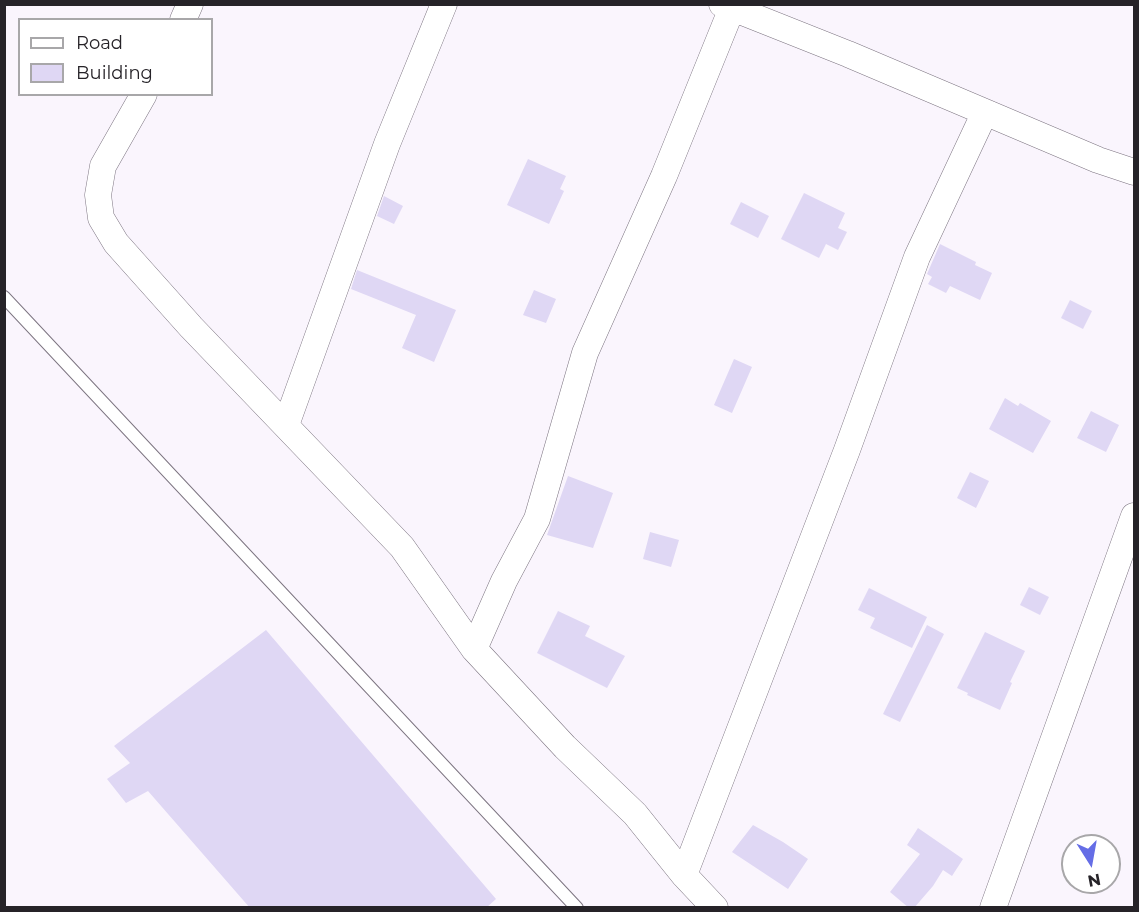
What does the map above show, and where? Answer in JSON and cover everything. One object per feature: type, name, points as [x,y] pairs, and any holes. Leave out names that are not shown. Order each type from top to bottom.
[{"type":"street","points":[[184,18],[190,4]]},
{"type":"street","points":[[286,425],[387,144],[444,4]]},
{"type":"street","points":[[474,650],[504,581],[537,519],[585,353],[664,176],[727,6],[848,54],[1098,160],[1134,172]]},
{"type":"street","points":[[143,96],[103,166],[98,195],[101,218],[116,243],[191,327],[402,547],[474,650],[565,747],[635,814],[684,875],[715,908]]},
{"type":"street","points":[[684,875],[847,450],[917,257],[985,112]]},
{"type":"street","points":[[993,908],[1134,516]]},
{"type":"lane","points":[[4,297],[577,908]]},
{"type":"building","points":[[528,159],[566,176],[560,189],[564,191],[549,224],[507,205]]},
{"type":"building","points":[[804,193],[845,213],[838,228],[847,232],[838,250],[826,244],[819,258],[781,239]]},
{"type":"building","points":[[384,196],[403,206],[394,224],[377,216]]},
{"type":"building","points":[[741,202],[769,216],[758,238],[730,224]]},
{"type":"building","points":[[940,244],[976,262],[975,265],[992,273],[980,300],[950,286],[946,293],[928,284],[932,277],[927,274]]},
{"type":"building","points":[[357,270],[456,310],[434,362],[402,348],[416,315],[351,289]]},
{"type":"building","points":[[534,290],[556,299],[546,323],[523,315]]},
{"type":"building","points":[[1070,300],[1092,311],[1083,329],[1061,318]]},
{"type":"building","points":[[734,359],[752,367],[732,413],[714,405]]},
{"type":"building","points":[[1005,398],[1018,406],[1020,403],[1051,421],[1033,453],[989,429]]},
{"type":"building","points":[[1091,411],[1119,425],[1106,452],[1077,438]]},
{"type":"building","points":[[970,472],[989,481],[976,508],[957,498]]},
{"type":"building","points":[[568,476],[613,493],[593,548],[547,535]]},
{"type":"building","points":[[650,532],[679,540],[671,567],[643,559]]},
{"type":"building","points":[[1029,587],[1049,597],[1040,615],[1020,605]]},
{"type":"building","points":[[869,588],[927,617],[912,648],[870,628],[875,618],[858,610]]},
{"type":"building","points":[[558,611],[590,626],[585,636],[625,656],[607,688],[537,653]]},
{"type":"building","points":[[927,625],[944,634],[900,722],[883,714]]},
{"type":"building","points":[[266,630],[496,899],[486,908],[250,908],[148,791],[126,803],[107,779],[130,763],[114,746]]},
{"type":"building","points":[[985,632],[1025,651],[1000,710],[957,688]]},
{"type":"building","points":[[753,825],[808,859],[788,889],[732,852]]},
{"type":"building","points":[[918,828],[963,859],[952,876],[943,870],[914,908],[909,908],[890,892],[920,854],[907,845]]}]
